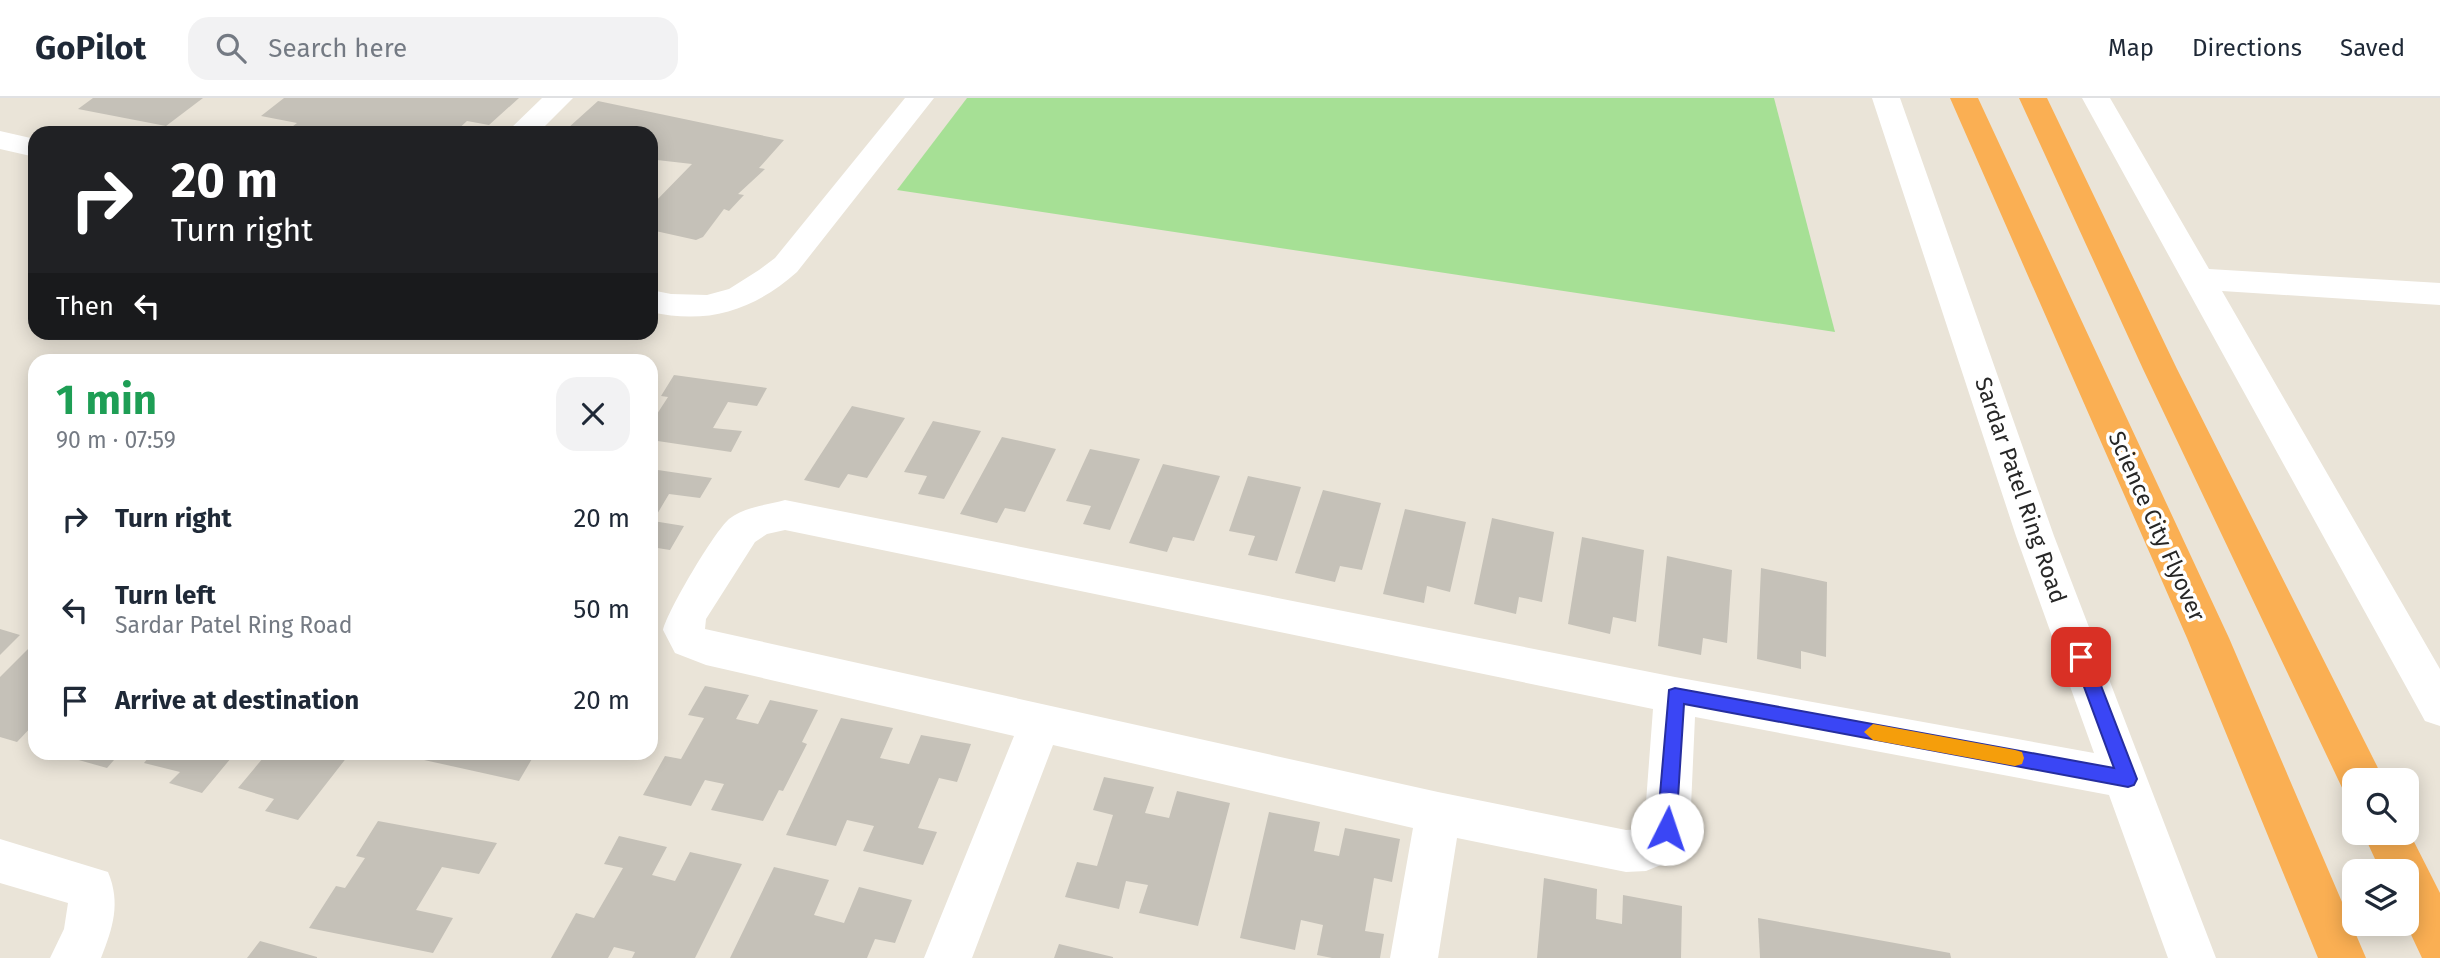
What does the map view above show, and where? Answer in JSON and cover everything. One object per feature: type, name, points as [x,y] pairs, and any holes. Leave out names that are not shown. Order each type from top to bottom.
[{"type":"highway","name":"Science City Flyover","points":[[1964,98],[2208,638],[2342,958]]},
{"type":"highway","points":[[2033,98],[2160,369],[2355,768]]},
{"type":"highway","points":[[2419,900],[2440,944]]},
{"type":"street","points":[[529,126],[559,98]]},
{"type":"street","points":[[658,303],[669,306],[706,307],[735,301],[762,286],[786,265],[920,98]]},
{"type":"street","name":"Sardar Patel Ring Road","points":[[1886,98],[2035,536],[2128,779],[2192,958]]},
{"type":"street","points":[[2096,98],[2440,708]]},
{"type":"street","points":[[0,140],[28,146]]},
{"type":"street","points":[[2198,279],[2440,294]]},
{"type":"street","points":[[1675,695],[1667,829],[1662,843],[1646,850],[1626,851],[1438,813],[706,648],[690,641],[683,630],[687,615],[741,531],[756,522],[785,515],[1675,695],[2128,779]]},
{"type":"street","points":[[948,958],[1040,724]]},
{"type":"street","points":[[1414,958],[1438,813]]},
{"type":"street","points":[[0,861],[91,888],[93,903],[89,931],[74,958]]},
{"type":"green space","points":[[967,98],[1774,98],[1835,332],[897,190]]},
{"type":"building","points":[[93,98],[203,98],[166,126],[78,109]]},
{"type":"building","points":[[284,98],[519,98],[489,125],[467,121],[462,126],[293,126],[297,123],[261,116]]},
{"type":"building","points":[[598,101],[784,140],[759,168],[765,169],[738,194],[744,195],[729,211],[724,209],[703,237],[696,240],[658,232],[658,199],[692,164],[658,160],[658,126],[570,126]]},
{"type":"building","points":[[674,375],[767,388],[757,406],[728,402],[713,428],[742,431],[731,452],[658,441],[658,412],[668,397],[661,396]]},
{"type":"building","points":[[852,406],[905,418],[867,478],[848,474],[839,488],[804,480]]},
{"type":"building","points":[[933,421],[981,431],[944,499],[918,494],[927,476],[904,472]]},
{"type":"building","points":[[1002,437],[1056,449],[1025,512],[1005,508],[997,523],[960,514]]},
{"type":"building","points":[[1090,449],[1140,459],[1110,530],[1083,524],[1091,506],[1066,501]]},
{"type":"building","points":[[1163,464],[1220,476],[1194,541],[1173,537],[1167,552],[1129,543]]},
{"type":"building","points":[[658,470],[712,478],[700,498],[669,494],[658,513]]},
{"type":"building","points":[[1248,476],[1301,487],[1277,561],[1248,555],[1255,536],[1229,531]]},
{"type":"building","points":[[1323,490],[1381,503],[1362,570],[1340,566],[1335,582],[1295,573]]},
{"type":"building","points":[[1405,509],[1466,522],[1450,592],[1427,586],[1424,603],[1383,594]]},
{"type":"building","points":[[1492,518],[1554,532],[1542,602],[1519,597],[1516,614],[1474,604]]},
{"type":"building","points":[[658,522],[684,526],[670,550],[658,548]]},
{"type":"building","points":[[1582,537],[1644,550],[1636,622],[1613,617],[1610,634],[1568,624]]},
{"type":"building","points":[[1667,556],[1732,570],[1727,643],[1703,638],[1701,655],[1658,646]]},
{"type":"building","points":[[1761,568],[1827,582],[1826,657],[1801,651],[1801,669],[1757,659]]},
{"type":"building","points":[[0,629],[20,635],[0,655]]},
{"type":"building","points":[[28,649],[28,730],[17,742],[0,737],[0,677]]},
{"type":"building","points":[[705,686],[749,695],[736,719],[758,724],[770,700],[818,710],[802,742],[807,744],[783,791],[779,790],[763,821],[711,810],[724,784],[705,780],[691,806],[643,795],[665,756],[681,759],[704,718],[688,715]]},
{"type":"building","points":[[841,718],[893,728],[880,758],[909,764],[921,735],[971,744],[957,782],[939,778],[918,828],[937,832],[923,865],[863,851],[874,826],[847,820],[836,846],[786,835]]},
{"type":"building","points":[[79,760],[114,760],[107,768]]},
{"type":"building","points":[[146,760],[229,760],[202,793],[169,783],[180,772],[144,763]]},
{"type":"building","points":[[261,760],[345,760],[298,820],[265,811],[274,799],[238,788]]},
{"type":"building","points":[[424,760],[531,760],[519,781]]},
{"type":"building","points":[[1104,777],[1154,787],[1145,813],[1169,818],[1177,791],[1230,803],[1198,926],[1139,913],[1148,885],[1126,881],[1119,909],[1065,897],[1077,862],[1097,866],[1113,815],[1093,810]]},
{"type":"building","points":[[1269,812],[1320,822],[1314,851],[1339,856],[1345,828],[1400,839],[1392,882],[1374,878],[1365,931],[1384,934],[1380,958],[1332,958],[1317,955],[1323,925],[1301,920],[1295,950],[1240,938]]},
{"type":"building","points":[[378,821],[497,843],[479,874],[442,867],[416,910],[453,918],[433,953],[309,928],[336,886],[345,888],[365,858],[356,856]]},
{"type":"building","points":[[619,836],[667,847],[652,875],[675,881],[690,852],[742,864],[695,958],[632,958],[635,952],[614,947],[608,958],[551,958],[576,913],[594,918],[623,868],[604,864]]},
{"type":"building","points":[[774,867],[829,880],[814,915],[844,923],[859,887],[912,900],[895,943],[875,939],[867,958],[730,958]]},
{"type":"building","points":[[1544,878],[1597,889],[1596,919],[1622,924],[1623,895],[1682,906],[1681,958],[1537,958]]},
{"type":"building","points":[[1758,918],[1950,953],[1951,958],[1760,958]]},
{"type":"building","points":[[260,941],[317,957],[317,958],[247,958]]},
{"type":"building","points":[[1059,944],[1113,957],[1113,958],[1054,958]]},
{"type":"slow traffic","points":[[1873,732],[2015,758]]},
{"type":"route","points":[[1667,829],[1675,695],[2128,779],[2081,657]]}]
